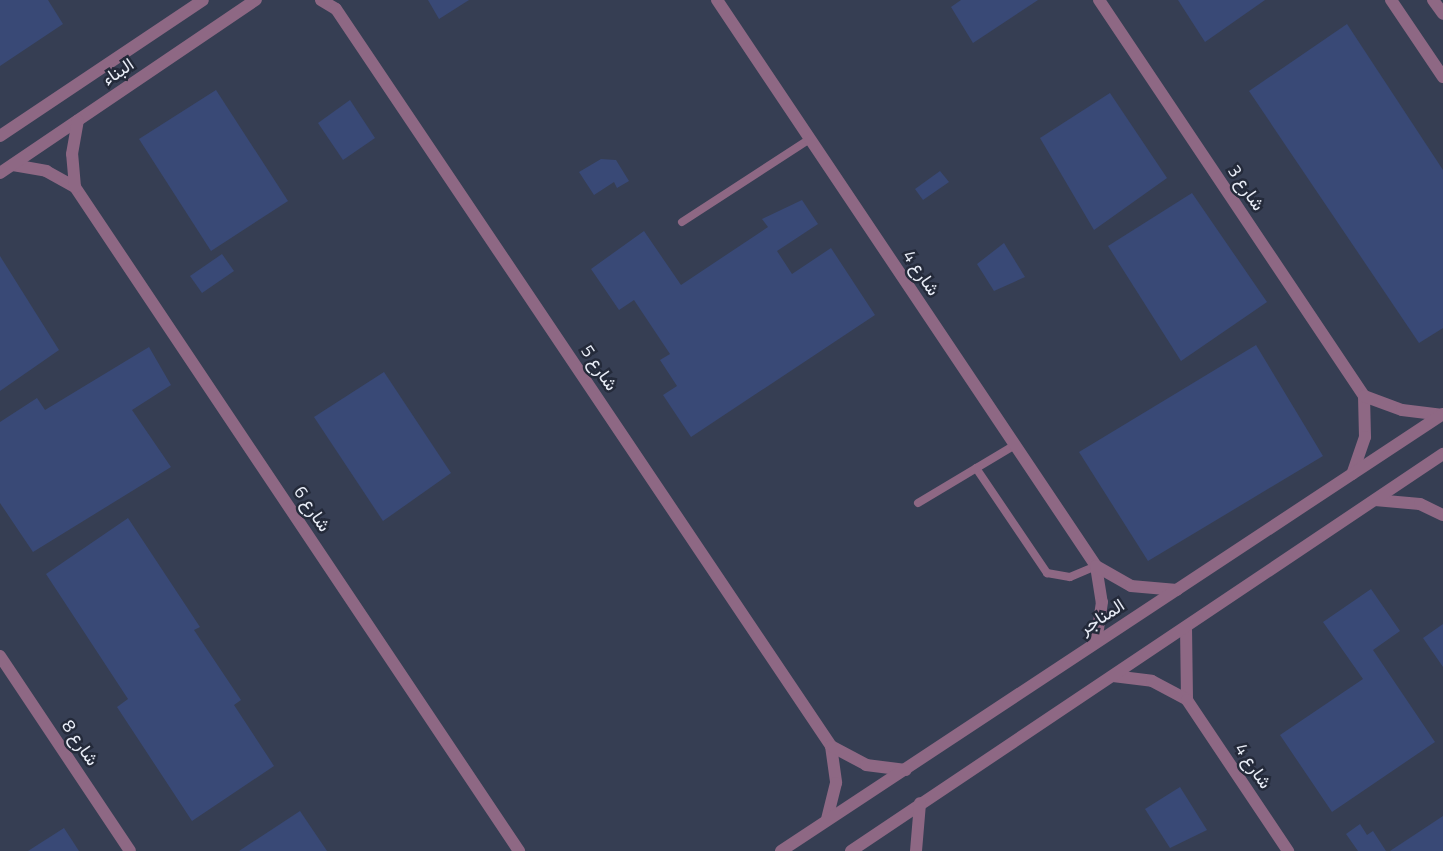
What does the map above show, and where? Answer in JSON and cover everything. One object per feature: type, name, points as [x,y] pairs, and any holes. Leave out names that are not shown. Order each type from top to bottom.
[{"type":"street","name":"البناء","points":[[0,136],[204,0]]},
{"type":"street","name":"البناء","points":[[0,173],[256,0]]},
{"type":"street","name":"شارع 5","points":[[321,0],[335,5],[831,746],[836,783],[827,819]]},
{"type":"street","name":"شارع 4","points":[[717,0],[1096,566],[1102,602],[1096,642]]},
{"type":"street","name":"شارع 3","points":[[1099,0],[1364,396]]},
{"type":"street","points":[[1391,0],[1443,77]]},
{"type":"street","name":"شارع 6","points":[[75,187],[72,154],[78,121]]},
{"type":"street","name":"شارع 6","points":[[13,165],[46,171],[75,187],[519,851]]},
{"type":"street","points":[[1352,476],[1365,437],[1364,396],[1402,410],[1442,414]]},
{"type":"street","name":"المناجر","points":[[781,851],[1352,476],[1442,414]]},
{"type":"street","points":[[851,851],[1443,454]]},
{"type":"street","points":[[1374,500],[1420,504],[1443,516]]},
{"type":"street","name":"شارع 4","points":[[1096,566],[1131,586],[1177,590]]},
{"type":"street","points":[[1186,627],[1187,700]]},
{"type":"street","name":"شارع 8","points":[[0,656],[130,851]]},
{"type":"street","name":"شارع 4","points":[[1113,676],[1152,681],[1187,700],[1288,851]]},
{"type":"street","name":"شارع 5","points":[[831,746],[866,765],[906,770]]},
{"type":"street","points":[[916,851],[920,803]]},
{"type":"lane","points":[[682,222],[810,138]]},
{"type":"lane","points":[[918,503],[1015,445]]},
{"type":"lane","points":[[976,468],[1047,573],[1070,577],[1096,566]]},
{"type":"shaded area","points":[[0,0],[1443,0],[1443,851],[0,851]]},
{"type":"building","points":[[0,0],[48,0],[63,24],[0,66]]},
{"type":"building","points":[[428,0],[469,0],[439,19]]},
{"type":"building","points":[[961,0],[1038,0],[973,43],[951,7]]},
{"type":"building","points":[[1178,0],[1265,0],[1205,42]]},
{"type":"building","points":[[1347,24],[1443,170],[1443,328],[1419,343],[1249,91]]},
{"type":"building","points":[[216,90],[288,201],[211,251],[139,139]]},
{"type":"building","points":[[1110,93],[1167,178],[1094,230],[1040,138]]},
{"type":"building","points":[[350,100],[375,138],[343,160],[318,123]]},
{"type":"building","points":[[601,159],[616,160],[629,181],[617,188],[614,182],[594,195],[579,172]]},
{"type":"building","points":[[940,171],[949,182],[923,200],[915,189]]},
{"type":"building","points":[[1192,193],[1267,302],[1181,361],[1108,246]]},
{"type":"building","points":[[802,200],[818,224],[777,251],[792,274],[831,248],[875,315],[691,437],[663,395],[677,386],[660,360],[670,354],[634,300],[619,310],[591,269],[644,231],[681,285],[768,227],[762,219]]},
{"type":"building","points":[[1004,243],[1025,277],[994,291],[977,264]]},
{"type":"building","points":[[222,254],[234,271],[202,293],[190,276]]},
{"type":"building","points":[[0,256],[59,350],[0,391]]},
{"type":"building","points":[[1256,345],[1323,456],[1148,561],[1079,452]]},
{"type":"building","points":[[149,347],[171,385],[132,410],[171,467],[33,552],[0,503],[0,422],[37,398],[45,410]]},
{"type":"building","points":[[384,372],[451,473],[383,521],[314,417]]},
{"type":"building","points":[[128,518],[200,627],[194,630],[241,700],[234,705],[274,766],[192,821],[117,707],[128,699],[46,574]]},
{"type":"building","points":[[1371,589],[1400,631],[1373,650],[1435,742],[1332,812],[1280,735],[1363,679],[1323,622]]},
{"type":"building","points":[[1443,624],[1443,667],[1423,638]]},
{"type":"building","points":[[1180,787],[1207,830],[1170,848],[1145,809]]},
{"type":"building","points":[[300,811],[327,851],[239,851]]},
{"type":"building","points":[[1443,816],[1443,851],[1390,851]]},
{"type":"building","points":[[1360,824],[1367,835],[1373,831],[1386,851],[1358,851],[1346,834]]},
{"type":"building","points":[[64,828],[79,851],[28,851]]}]
